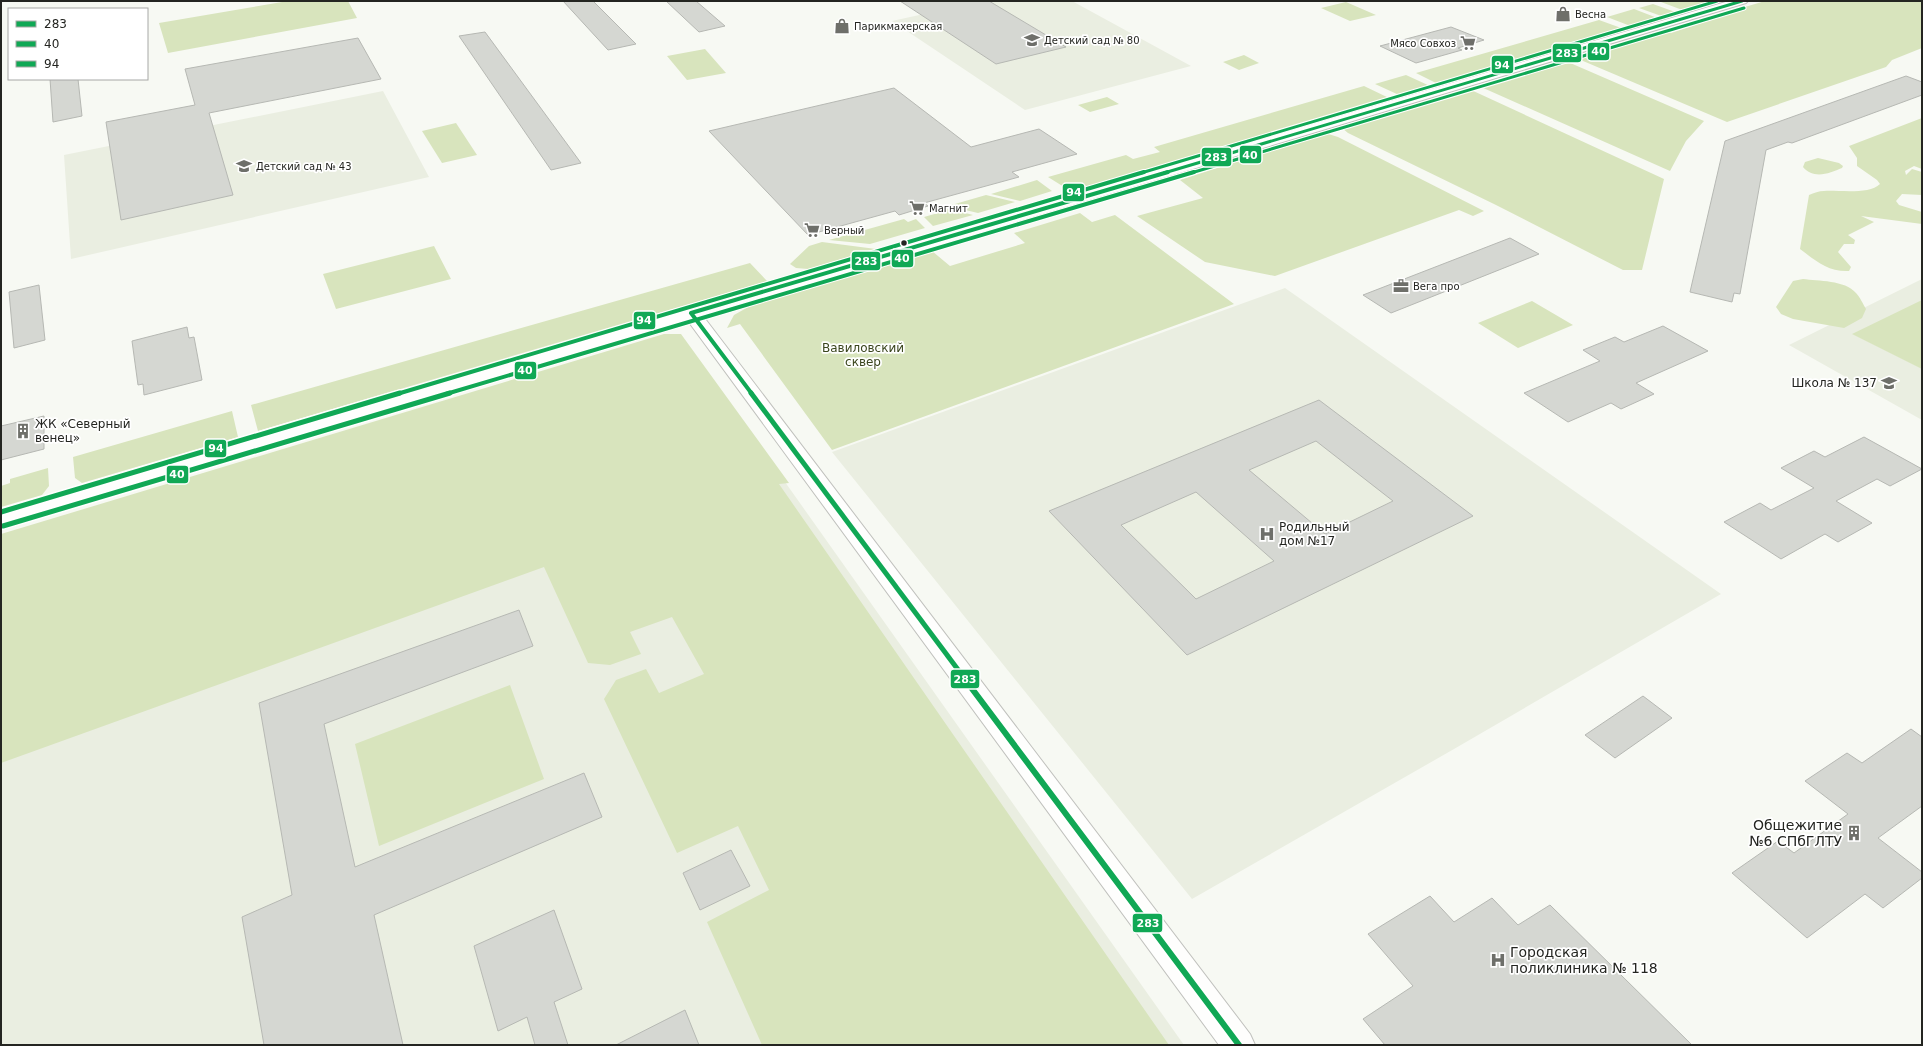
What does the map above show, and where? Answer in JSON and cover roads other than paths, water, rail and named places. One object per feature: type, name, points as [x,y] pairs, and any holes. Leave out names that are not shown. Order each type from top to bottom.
[{"type":"street","points":[[1,519],[1742,1]]},
{"type":"street","points":[[691,313],[1239,1045]]},
{"type":"place","name":"Весна","points":[[1563,14]]},
{"type":"place","name":"Парикмахерская","points":[[842,26]]},
{"type":"place","name":"Детский сад № 80","points":[[1032,40]]},
{"type":"place","name":"Мясо Совхоз","points":[[1468,43]]},
{"type":"place","name":"Детский сад № 43","points":[[244,166]]},
{"type":"place","name":"Магнит","points":[[917,208]]},
{"type":"place","name":"Верный","points":[[812,230]]},
{"type":"place","name":"Вега про","points":[[1401,286]]},
{"type":"place","name":"Школа № 137","points":[[1889,383]]},
{"type":"place","name":"ЖК «Северный венец»","points":[[23,431]]},
{"type":"place","name":"Родильный дом №17","points":[[1267,534]]},
{"type":"place","name":"Общежитие №6 СПбГЛТУ","points":[[1854,833]]},
{"type":"place","name":"Городская поликлиника № 118","points":[[1498,960]]},
{"type":"park label","name":"Вавиловский сквер","points":[[863,355]]}]
